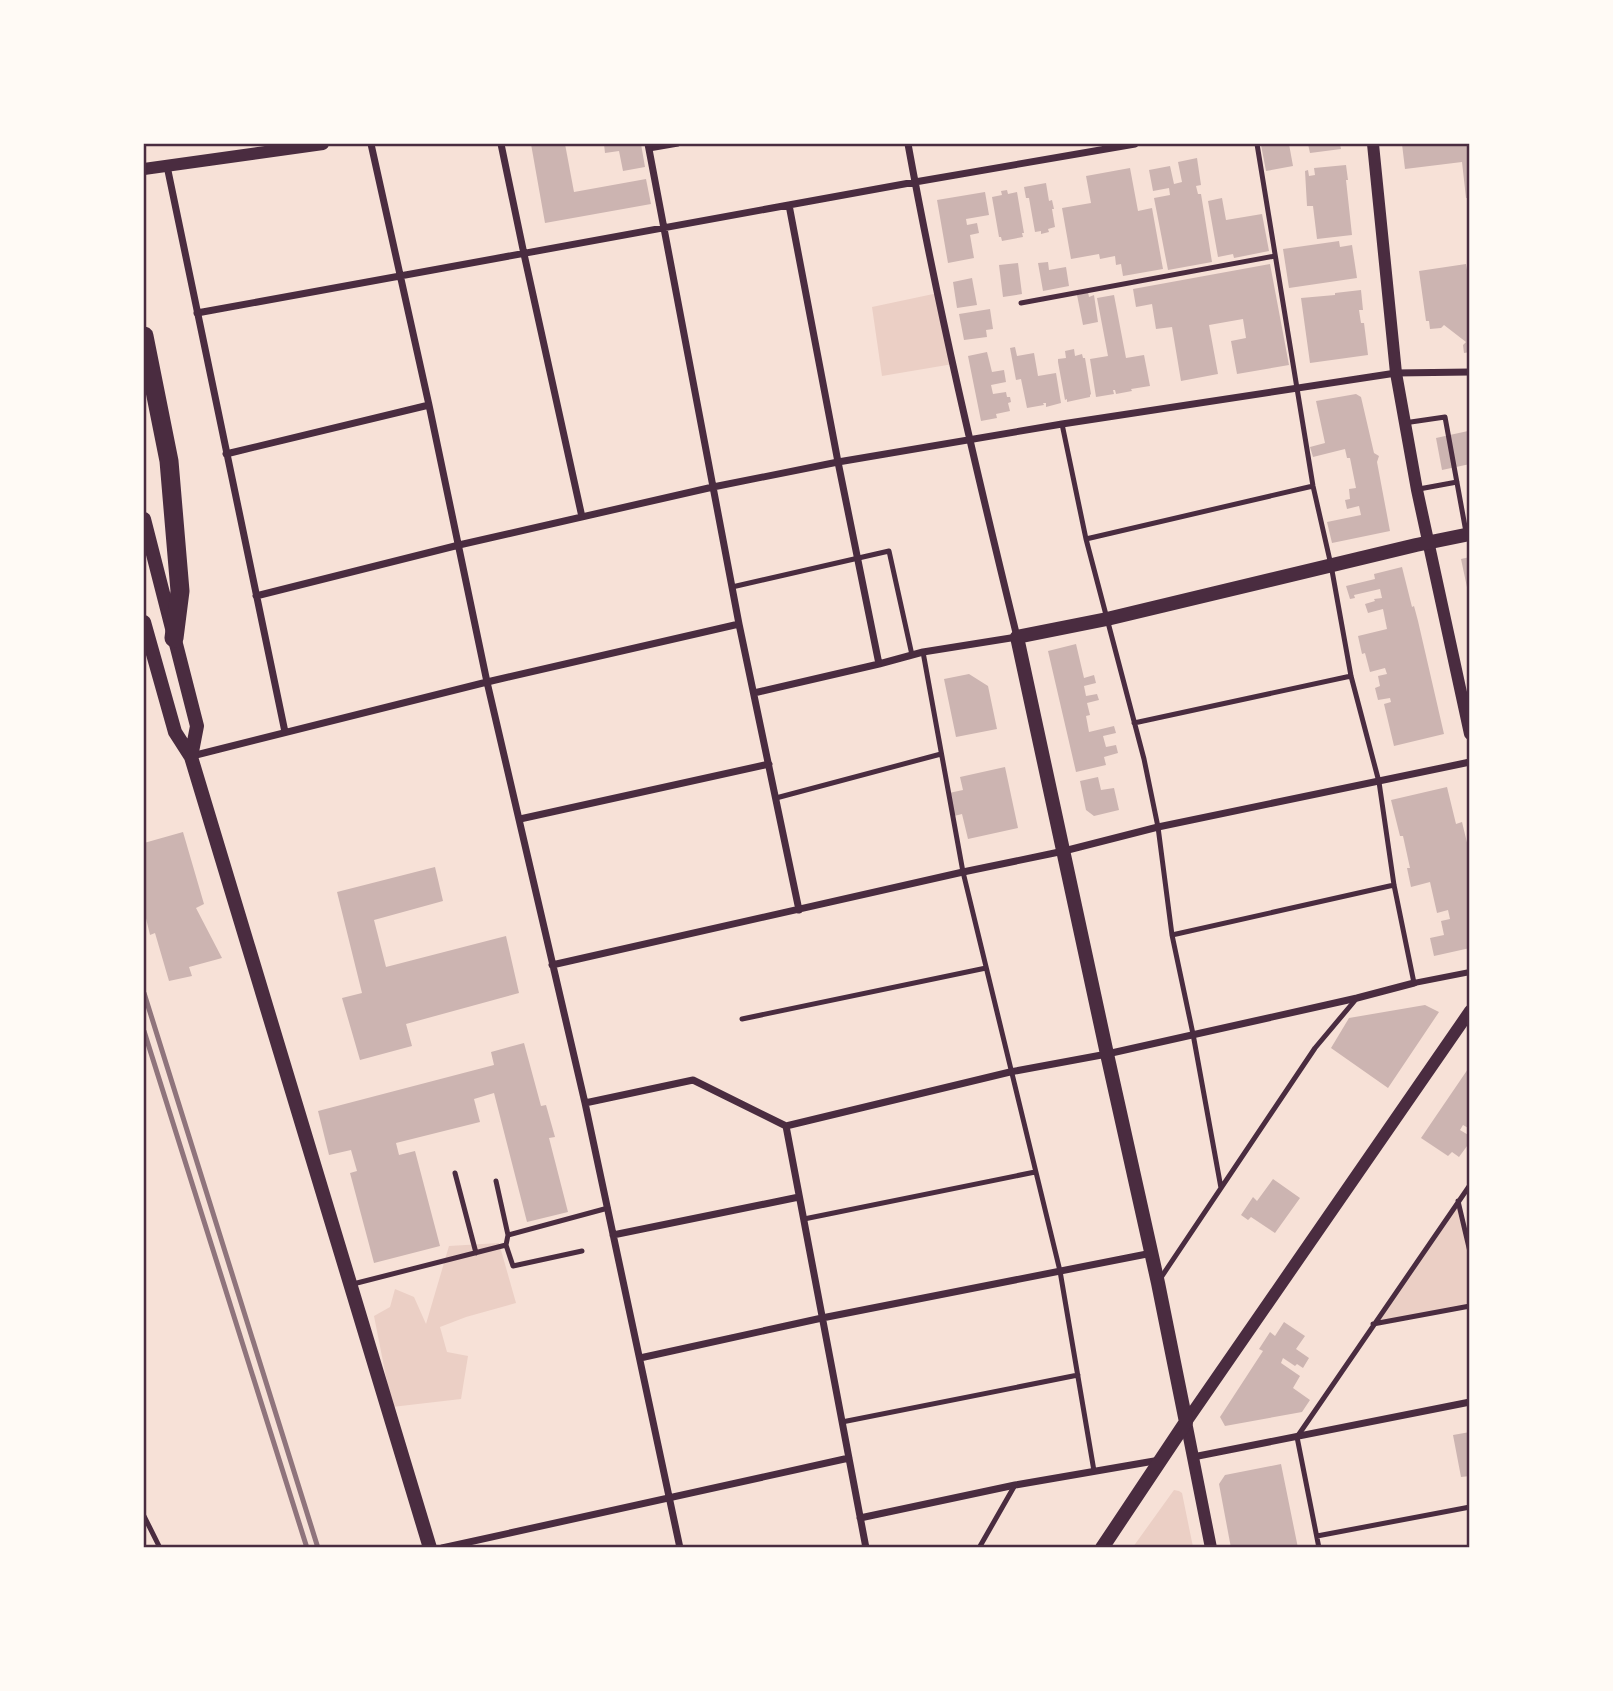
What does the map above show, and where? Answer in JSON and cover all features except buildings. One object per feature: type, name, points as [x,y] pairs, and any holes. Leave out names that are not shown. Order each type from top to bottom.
[{"type":"highway","points":[[144,336],[169,461],[180,591],[174,638]]},
{"type":"main road","points":[[144,519],[197,726],[191,757]]},
{"type":"main road","points":[[1102,1548],[1186,1422],[1152,1253],[1017,637],[1107,619],[1428,542],[1468,535]]},
{"type":"main road","points":[[144,622],[175,733],[191,757],[430,1548]]},
{"type":"street","points":[[144,169],[323,144]]},
{"type":"street","points":[[371,144],[487,682],[585,1103],[680,1548]]},
{"type":"street","points":[[501,144],[582,517]]},
{"type":"street","points":[[754,693],[923,652],[1017,637],[969,439],[908,144]]},
{"type":"street","points":[[197,313],[1135,144]]},
{"type":"street","points":[[1373,144],[1396,373],[1404,423],[1469,734]]},
{"type":"street","points":[[648,146],[739,624],[799,910]]},
{"type":"street","points":[[167,166],[285,732]]},
{"type":"street","points":[[789,205],[879,664]]},
{"type":"street","points":[[256,596],[459,545],[713,487],[838,462],[1062,424],[1396,373],[1469,372]]},
{"type":"street","points":[[226,454],[429,405]]},
{"type":"street","points":[[191,757],[487,682],[739,624]]},
{"type":"street","points":[[552,965],[1063,851],[1158,827],[1469,762]]},
{"type":"street","points":[[520,819],[769,764]]},
{"type":"street","points":[[585,1103],[693,1080],[786,1126],[1010,1072],[1107,1054],[1469,972]]},
{"type":"street","points":[[1211,1548],[1186,1422],[1469,1011]]},
{"type":"street","points":[[786,1126],[866,1548]]},
{"type":"street","points":[[613,1235],[799,1197]]},
{"type":"street","points":[[640,1358],[822,1318],[1152,1253]]},
{"type":"street","points":[[1193,1457],[1469,1402]]},
{"type":"street","points":[[442,1548],[849,1458]]},
{"type":"street","points":[[860,1518],[1015,1485],[1161,1460]]},
{"type":"lane","points":[[648,146],[678,144]]},
{"type":"lane","points":[[1257,144],[1313,486],[1331,565],[1351,676],[1379,782],[1394,885],[1414,983]]},
{"type":"lane","points":[[1021,303],[1275,256]]},
{"type":"lane","points":[[1404,423],[1445,417],[1468,535]]},
{"type":"lane","points":[[1062,424],[1086,539],[1144,759],[1158,827],[1172,935],[1221,1188]]},
{"type":"lane","points":[[1417,490],[1457,482]]},
{"type":"lane","points":[[1086,539],[1313,486]]},
{"type":"lane","points":[[1460,497],[1469,495]]},
{"type":"lane","points":[[732,587],[889,551],[912,655]]},
{"type":"lane","points":[[923,652],[962,872],[1060,1271],[1094,1471]]},
{"type":"lane","points":[[1134,723],[1351,676]]},
{"type":"lane","points":[[776,798],[941,754]]},
{"type":"lane","points":[[1172,935],[1394,885]]},
{"type":"lane","points":[[742,1019],[986,968]]},
{"type":"lane","points":[[1158,1283],[1315,1048],[1357,998]]},
{"type":"lane","points":[[803,1219],[1035,1172]]},
{"type":"lane","points":[[455,1173],[475,1253]]},
{"type":"lane","points":[[496,1181],[508,1235],[506,1245],[513,1266],[582,1251]]},
{"type":"lane","points":[[1319,1548],[1297,1437],[1469,1185]]},
{"type":"lane","points":[[1458,1200],[1469,1252]]},
{"type":"lane","points":[[508,1235],[608,1208]]},
{"type":"lane","points":[[350,1285],[506,1245]]},
{"type":"lane","points":[[1373,1324],[1469,1306]]},
{"type":"lane","points":[[842,1422],[1078,1375]]},
{"type":"lane","points":[[979,1548],[1015,1485]]},
{"type":"lane","points":[[1317,1536],[1469,1507]]},
{"type":"lane","points":[[144,1516],[160,1548]]},
{"type":"shaded area","points":[[938,293],[953,364],[882,376],[872,307]]},
{"type":"shaded area","points":[[1458,1200],[1469,1252],[1469,1306],[1373,1324]]},
{"type":"shaded area","points":[[499,1243],[516,1303],[440,1327],[447,1352],[468,1356],[461,1399],[392,1407],[374,1316],[390,1307],[395,1289],[414,1297],[426,1324],[449,1246]]},
{"type":"shaded area","points":[[1174,1490],[1182,1493],[1193,1547],[1133,1547]]},
{"type":"railway","points":[[144,993],[318,1548]]},
{"type":"railway","points":[[144,1031],[307,1548]]}]
